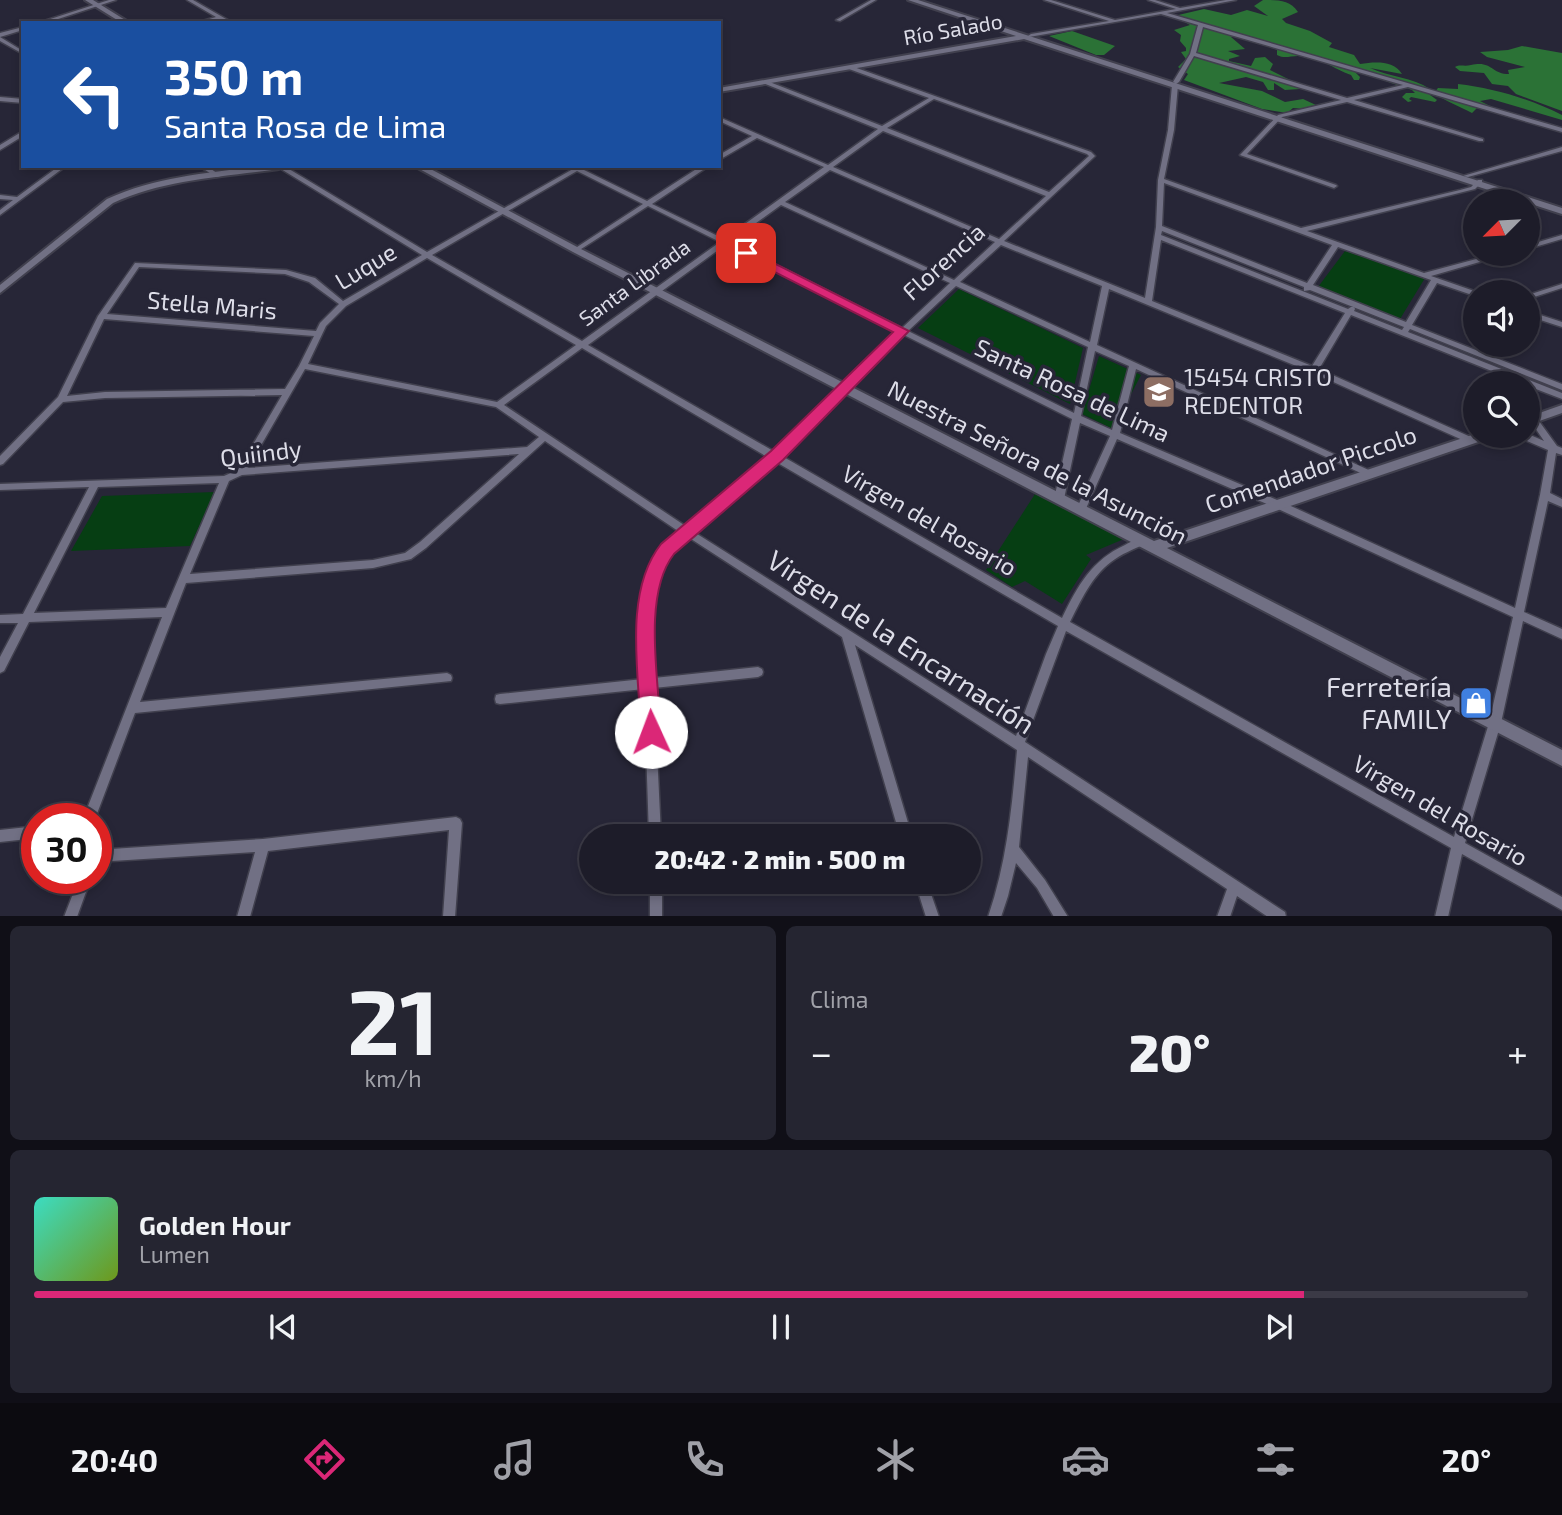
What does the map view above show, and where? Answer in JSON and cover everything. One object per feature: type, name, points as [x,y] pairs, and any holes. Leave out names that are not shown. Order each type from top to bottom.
[{"type":"street","points":[[88,0],[124,21]]},
{"type":"street","points":[[46,21],[114,0]]},
{"type":"street","points":[[189,0],[227,21]]},
{"type":"street","points":[[838,20],[874,0]]},
{"type":"street","points":[[911,0],[1479,182]]},
{"type":"street","points":[[920,0],[1028,37]]},
{"type":"street","points":[[1046,0],[1117,21]]},
{"type":"street","points":[[1150,0],[1182,9]]},
{"type":"street","name":"Río Salado","points":[[721,90],[1234,0]]},
{"type":"street","points":[[1161,13],[1562,130]]},
{"type":"street","points":[[205,21],[220,17]]},
{"type":"street","points":[[1147,301],[1175,84],[1193,54],[1201,25]]},
{"type":"street","points":[[0,37],[21,29]]},
{"type":"street","points":[[0,37],[21,52]]},
{"type":"street","points":[[1193,54],[1481,140]]},
{"type":"street","points":[[851,68],[934,97]]},
{"type":"street","points":[[765,82],[1050,195]]},
{"type":"street","points":[[1334,187],[1243,155],[1279,117],[1408,85]]},
{"type":"street","name":"Santa Librada","points":[[498,405],[723,241],[882,129],[934,97]]},
{"type":"street","name":"Florencia","points":[[655,824],[646,617],[652,577],[659,561],[687,532],[777,456],[842,388],[1092,156],[1089,152],[934,97]]},
{"type":"street","points":[[0,99],[21,101]]},
{"type":"street","points":[[1279,117],[1562,208]]},
{"type":"street","points":[[721,120],[1000,242],[1463,433]]},
{"type":"street","points":[[2,145],[21,134]]},
{"type":"street","points":[[721,157],[757,135]]},
{"type":"street","points":[[1466,176],[1562,149]]},
{"type":"street","points":[[0,213],[60,168]]},
{"type":"street","points":[[205,168],[218,176]]},
{"type":"street","points":[[0,290],[122,194],[267,168]]},
{"type":"street","name":"Virgen del Rosario","points":[[282,168],[427,255],[1064,624],[1562,904]]},
{"type":"street","name":"Nuestra Señora de la Asunción","points":[[422,168],[842,388],[1562,758]]},
{"type":"street","name":"Luque","points":[[241,472],[319,334],[331,315],[343,304],[575,168]]},
{"type":"street","name":"Santa Rosa de Lima","points":[[579,168],[1077,418],[1279,505],[1562,634]]},
{"type":"street","points":[[576,250],[703,168]]},
{"type":"street","points":[[1161,180],[1463,290]]},
{"type":"street","points":[[1300,231],[1462,191],[1479,182]]},
{"type":"street","points":[[0,197],[19,199]]},
{"type":"street","points":[[780,202],[1370,474]]},
{"type":"street","points":[[1158,231],[1562,387]]},
{"type":"street","points":[[1540,243],[1562,237]]},
{"type":"street","points":[[1306,290],[1336,244]]},
{"type":"street","points":[[0,463],[61,399],[102,316],[133,270],[144,264],[301,275],[312,280],[343,304]]},
{"type":"street","points":[[1424,275],[1463,264]]},
{"type":"street","points":[[1406,329],[1435,279]]},
{"type":"street","points":[[1059,499],[1106,284]]},
{"type":"street","points":[[1540,293],[1562,286]]},
{"type":"street","points":[[1314,370],[1352,308]]},
{"type":"street","name":"Stella Maris","points":[[102,316],[319,334]]},
{"type":"street","points":[[1540,318],[1562,326]]},
{"type":"street","points":[[1406,329],[1562,396]]},
{"type":"street","points":[[1081,510],[1115,434],[1133,365]]},
{"type":"street","points":[[303,366],[498,405]]},
{"type":"street","points":[[61,399],[105,395],[287,392]]},
{"type":"street","name":"Virgen de la Encarnación","points":[[498,405],[687,532],[1280,916]]},
{"type":"street","points":[[1540,417],[1562,409]]},
{"type":"street","points":[[1540,431],[1557,449]]},
{"type":"street","points":[[183,579],[373,564],[408,556],[544,437]]},
{"type":"street","name":"Comendador Piccolo","points":[[1148,544],[1279,505],[1463,442]]},
{"type":"street","points":[[1540,442],[1557,449]]},
{"type":"street","points":[[1441,916],[1458,844],[1495,723],[1557,449]]},
{"type":"street","name":"Quiindy","points":[[0,487],[225,479],[241,472],[527,450]]},
{"type":"street","points":[[95,803],[169,612],[225,479]]},
{"type":"street","points":[[0,668],[95,485]]},
{"type":"street","points":[[1545,495],[1562,503]]},
{"type":"street","points":[[994,916],[1004,892],[1014,851],[1021,746],[1064,624],[1097,569],[1118,553],[1148,544]]},
{"type":"street","points":[[0,619],[169,612]]},
{"type":"street","points":[[846,633],[902,824]]},
{"type":"street","points":[[500,699],[758,672]]},
{"type":"street","points":[[133,708],[447,678]]},
{"type":"street","points":[[112,855],[263,845],[456,824],[449,916]]},
{"type":"street","points":[[0,836],[21,834]]},
{"type":"street","points":[[243,916],[263,845]]},
{"type":"street","points":[[1014,851],[1062,916]]},
{"type":"street","points":[[1223,916],[1234,887]]},
{"type":"street","points":[[70,916],[79,894]]},
{"type":"street","points":[[656,894],[656,916]]},
{"type":"street","points":[[925,894],[933,916]]},
{"type":"green space","points":[[1263,0],[1291,5],[1298,12],[1282,19],[1286,23],[1310,31],[1332,43],[1329,47],[1354,55],[1360,64],[1394,66],[1402,74],[1370,68],[1423,85],[1430,89],[1426,92],[1437,100],[1435,102],[1411,97],[1409,99],[1412,101],[1408,102],[1402,97],[1406,93],[1415,93],[1412,90],[1353,70],[1360,77],[1359,80],[1354,80],[1351,75],[1319,60],[1280,56],[1273,48],[1235,37],[1231,37],[1245,49],[1228,51],[1240,56],[1229,61],[1251,66],[1255,58],[1265,57],[1273,64],[1270,70],[1296,83],[1300,89],[1285,90],[1274,83],[1274,90],[1268,90],[1263,82],[1246,77],[1219,83],[1262,91],[1285,102],[1303,99],[1318,106],[1293,108],[1287,113],[1262,109],[1184,80],[1188,74],[1178,67],[1186,59],[1181,52],[1186,51],[1186,48],[1180,41],[1181,35],[1174,30],[1190,25],[1174,16],[1204,9],[1231,15],[1247,10],[1268,16],[1254,6]]},
{"type":"green space","points":[[1072,31],[1115,46],[1104,55],[1096,55],[1049,36]]},
{"type":"green space","points":[[1522,46],[1562,53],[1562,111],[1516,94],[1508,86],[1492,84],[1484,73],[1460,71],[1455,67],[1483,64],[1509,74],[1508,70],[1525,67],[1487,57],[1480,52]]},
{"type":"green space","points":[[1458,84],[1525,99],[1562,115],[1562,120],[1491,99],[1480,101],[1494,108],[1478,107],[1472,113],[1434,93],[1438,88],[1458,89]]},
{"type":"green space","points":[[1345,251],[1425,278],[1400,319],[1318,287]]},
{"type":"green space","points":[[959,289],[1083,348],[1070,404],[918,328]]},
{"type":"green space","points":[[1099,356],[1141,375],[1113,429],[1082,414]]},
{"type":"green space","points":[[215,492],[190,546],[71,551],[102,496]]},
{"type":"green space","points":[[1035,494],[1124,539],[1086,555],[1091,559],[1062,604],[1025,581],[1012,587],[986,570]]},
{"type":"place","name":"15454 CRISTO REDENTOR","points":[[1159,392]]},
{"type":"place","name":"Ferretería FAMILY","points":[[1476,703]]},
{"type":"route","points":[[651,732],[646,617],[652,577],[659,561],[668,549],[777,456],[842,388],[902,331],[746,253]]}]
